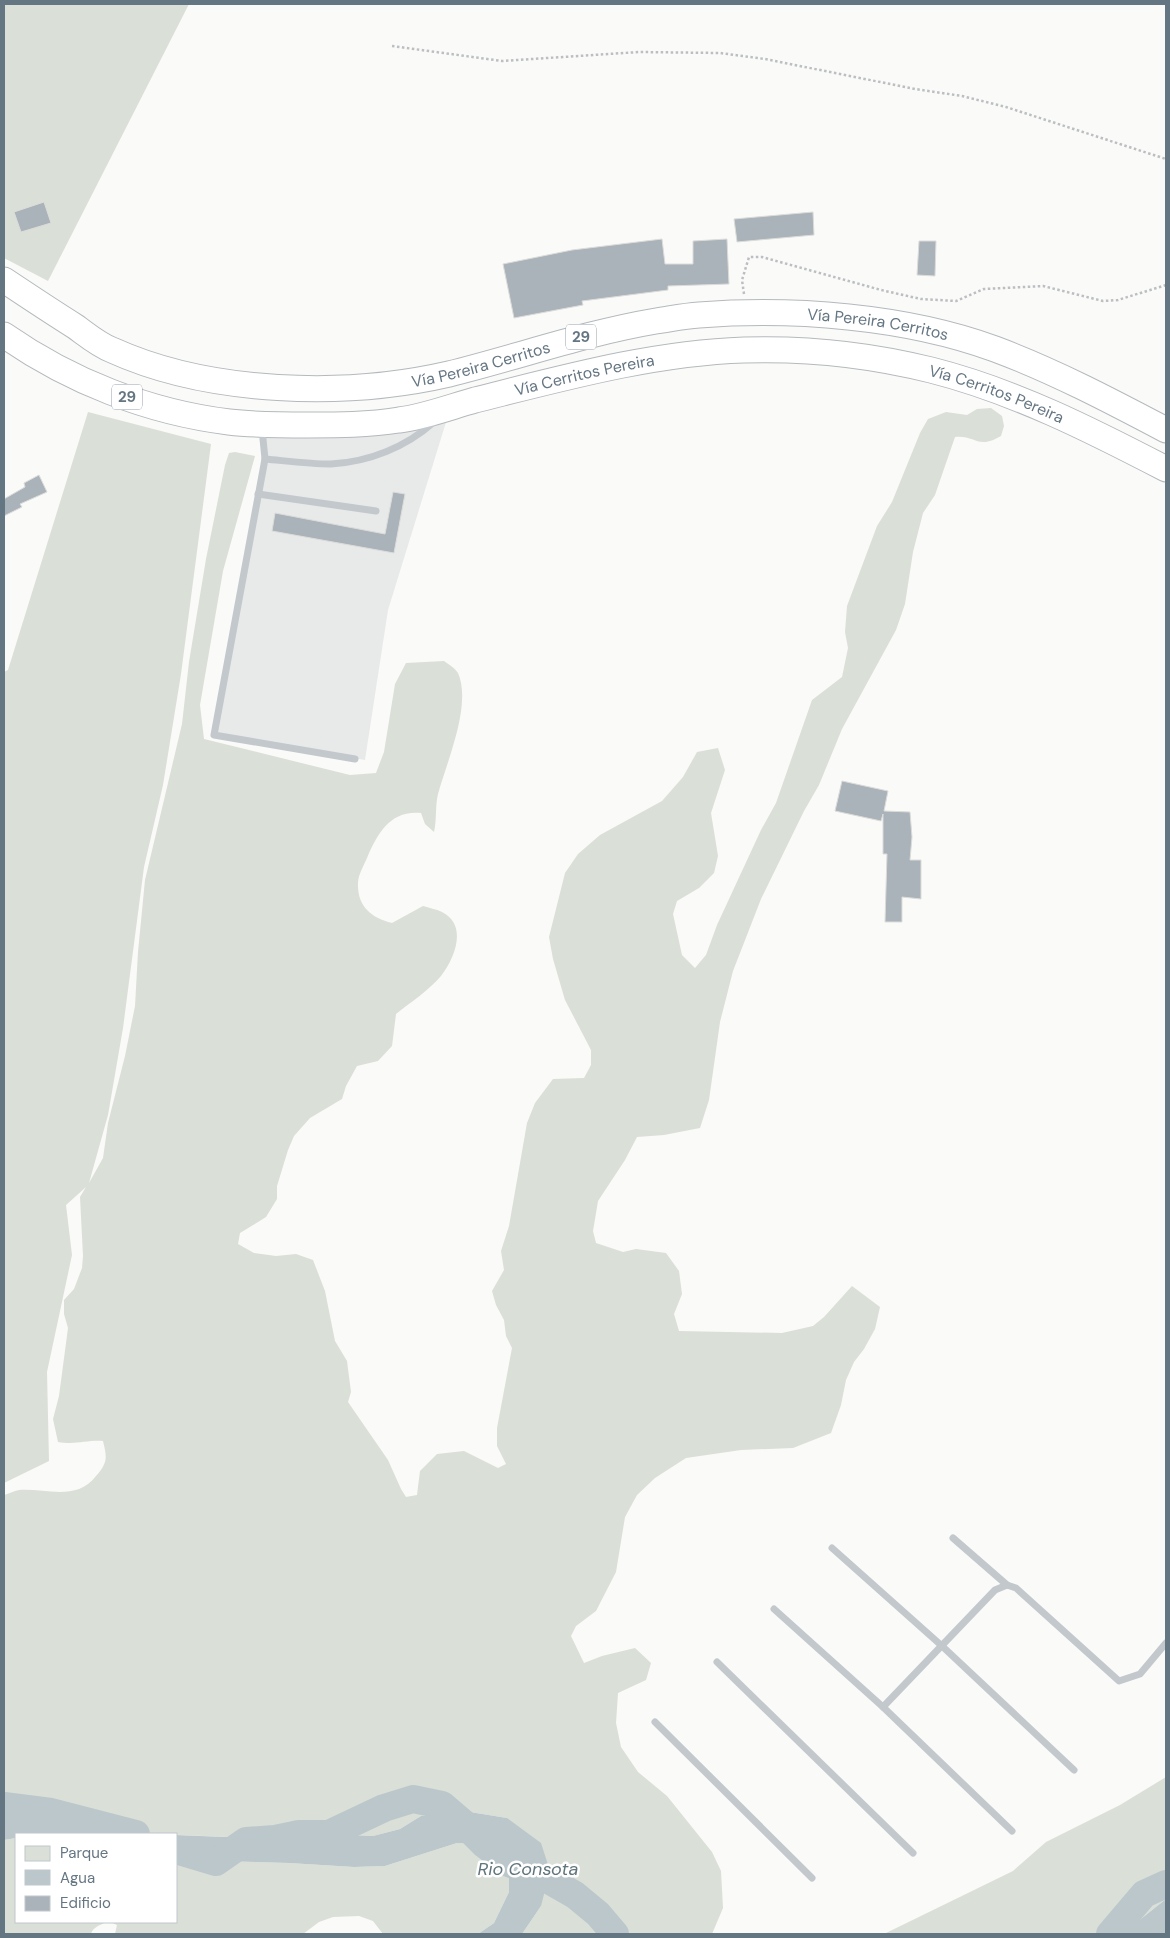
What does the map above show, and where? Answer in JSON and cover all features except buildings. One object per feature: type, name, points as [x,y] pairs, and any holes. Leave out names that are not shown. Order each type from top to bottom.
[{"type":"highway","name":"Vía Pereira Cerritos","points":[[4,280],[110,350],[166,370],[228,382],[273,387],[352,388],[447,374],[573,339],[637,324],[696,315],[745,313],[829,315],[935,332],[1003,353],[1074,383],[1166,430]]},
{"type":"highway","name":"Vía Cerritos Pereira","points":[[4,335],[27,351],[92,385],[160,409],[226,422],[262,425],[353,426],[402,420],[588,372],[649,360],[701,353],[746,350],[828,353],[880,359],[923,368],[988,388],[1066,419],[1166,469]]},
{"type":"highway","points":[[262,425],[264,405],[273,401],[354,402],[397,396],[447,374]]},
{"type":"lane","points":[[265,459],[332,464],[364,459],[396,448],[418,436],[451,406]]},
{"type":"lane","points":[[262,425],[265,459],[214,735],[355,759]]},
{"type":"lane","points":[[258,494],[376,511]]},
{"type":"lane","points":[[953,1538],[1007,1585],[1016,1588],[1119,1681],[1140,1674],[1166,1643]]},
{"type":"lane","points":[[832,1548],[942,1646],[1074,1770]]},
{"type":"lane","points":[[883,1707],[995,1590],[1007,1585]]},
{"type":"lane","points":[[774,1609],[883,1707],[1012,1831]]},
{"type":"lane","points":[[717,1662],[913,1853]]},
{"type":"lane","points":[[655,1722],[812,1878]]},
{"type":"path","points":[[392,46],[502,62],[640,52],[720,53],[765,59],[971,98],[1006,107],[1166,159]]},
{"type":"path","points":[[745,313],[742,280],[749,257],[762,257],[881,290],[921,298],[956,301],[984,289],[1042,286],[1103,301],[1118,300],[1166,285]]},
{"type":"shaded area","points":[[451,406],[388,610],[365,760],[214,735],[265,459],[262,425]]},
{"type":"green space","points":[[4,4],[189,4],[48,281],[4,258]]},
{"type":"green space","points":[[991,408],[1002,416],[1004,426],[1001,436],[987,442],[955,437],[935,495],[923,513],[913,552],[905,604],[896,630],[842,729],[819,785],[804,811],[761,899],[733,971],[720,1022],[709,1100],[700,1128],[664,1135],[637,1137],[625,1160],[598,1201],[593,1231],[596,1243],[623,1252],[636,1249],[666,1253],[679,1271],[682,1294],[674,1314],[679,1331],[782,1333],[813,1326],[824,1317],[852,1286],[880,1307],[875,1329],[854,1362],[846,1380],[841,1405],[831,1433],[793,1448],[741,1450],[686,1458],[655,1478],[637,1495],[625,1517],[616,1572],[596,1611],[576,1626],[571,1636],[584,1663],[602,1656],[635,1648],[651,1663],[646,1680],[618,1693],[616,1723],[621,1747],[638,1772],[667,1796],[712,1852],[721,1871],[723,1908],[712,1934],[522,1934],[541,1906],[507,1818],[470,1812],[421,1816],[400,1829],[373,1836],[329,1834],[275,1839],[151,1833],[108,1826],[27,1808],[4,1807],[4,1495],[19,1490],[60,1492],[79,1489],[96,1476],[105,1463],[103,1441],[58,1442],[53,1419],[59,1396],[68,1328],[64,1314],[64,1300],[74,1289],[82,1268],[80,1197],[86,1187],[66,1205],[72,1255],[47,1372],[49,1461],[4,1483],[4,672],[8,670],[88,412],[211,444],[181,674],[163,785],[144,867],[123,1028],[108,1115],[89,1183],[103,1158],[108,1123],[135,1006],[145,880],[182,724],[189,662],[206,559],[229,453],[235,452],[255,456],[223,571],[200,705],[204,739],[350,775],[376,773],[384,752],[395,684],[406,663],[444,661],[458,673],[462,686],[462,701],[457,733],[438,794],[434,832],[425,824],[421,813],[401,815],[394,819],[376,840],[361,870],[358,883],[360,898],[367,910],[384,921],[392,923],[423,906],[442,912],[450,918],[455,925],[457,933],[451,960],[436,981],[396,1014],[392,1046],[378,1061],[357,1066],[346,1086],[342,1099],[310,1118],[294,1136],[277,1186],[277,1199],[266,1217],[240,1233],[238,1244],[254,1253],[276,1256],[296,1254],[313,1260],[325,1291],[335,1341],[347,1361],[351,1392],[348,1402],[388,1460],[406,1497],[417,1495],[420,1471],[437,1454],[464,1451],[498,1468],[506,1464],[497,1446],[497,1428],[512,1348],[506,1336],[504,1320],[496,1305],[492,1291],[504,1270],[501,1251],[509,1226],[527,1123],[535,1103],[553,1079],[584,1078],[591,1065],[591,1050],[565,1000],[553,959],[549,937],[565,873],[578,854],[600,835],[662,801],[683,777],[697,752],[718,748],[725,770],[711,813],[718,856],[714,873],[699,888],[677,901],[673,914],[682,955],[695,968],[706,955],[717,925],[761,830],[776,803],[812,700],[842,677],[848,648],[845,632],[847,606],[877,526],[892,502],[920,433],[928,419],[946,412],[967,415],[977,409]]},
{"type":"green space","points":[[1166,1777],[1166,1899],[1122,1934],[884,1934],[1013,1871],[1046,1842],[1120,1805]]},
{"type":"green space","points":[[15,1838],[15,1923],[104,1923],[95,1928],[91,1934],[4,1934],[4,1840]]},
{"type":"green space","points":[[457,1843],[484,1844],[506,1851],[509,1863],[509,1892],[494,1923],[478,1934],[383,1934],[373,1921],[359,1916],[333,1917],[319,1922],[303,1934],[115,1934],[117,1925],[112,1923],[178,1923],[178,1860],[354,1867],[385,1866]]},
{"type":"water","points":[[4,1807],[27,1808],[108,1826],[151,1833],[15,1833],[15,1838],[4,1840]]},
{"type":"water","name":"Rio Consota","points":[[470,1812],[507,1818],[541,1843],[550,1871],[541,1906],[522,1934],[478,1934],[494,1923],[509,1892],[509,1863],[506,1851],[484,1844],[457,1843],[385,1866],[354,1867],[178,1860],[178,1835],[275,1839],[329,1834],[373,1836],[400,1829],[421,1816]]},
{"type":"water","points":[[1166,1899],[1166,1934],[1122,1934]]},
{"type":"waterway","points":[[178,1851],[216,1862],[246,1841],[275,1839],[299,1834],[329,1834],[384,1808],[413,1799],[442,1805],[484,1844],[509,1863],[547,1879],[575,1895],[598,1914],[615,1934]]},
{"type":"waterway","points":[[4,1806],[51,1812],[132,1833]]},
{"type":"waterway","points":[[1110,1934],[1144,1894],[1166,1884]]}]
